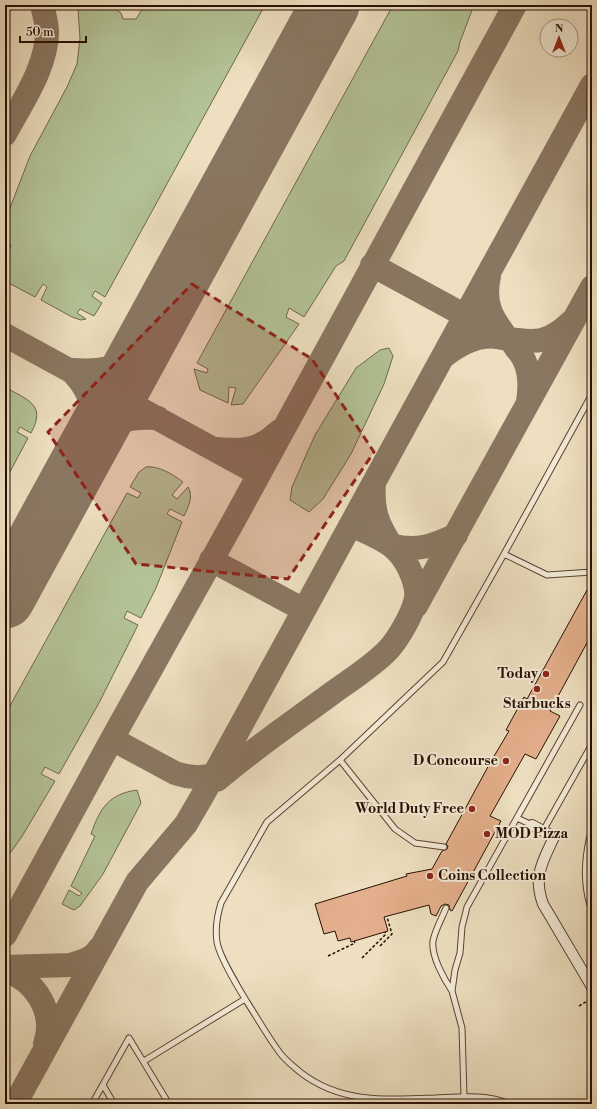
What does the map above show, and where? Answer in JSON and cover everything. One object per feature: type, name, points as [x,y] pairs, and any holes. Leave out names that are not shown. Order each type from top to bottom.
[{"type":"street","points":[[532,825],[554,837],[541,866],[538,884],[539,893],[543,904],[548,915],[592,987]]},
{"type":"street","points":[[592,838],[588,853],[588,875],[592,903]]},
{"type":"lane","points":[[509,1104],[464,1096],[401,1102],[348,1096],[316,1084],[291,1065],[280,1054],[245,999],[217,944],[217,916],[221,903],[267,822],[340,760],[443,662],[592,394]]},
{"type":"lane","points":[[504,554],[547,575],[592,572]]},
{"type":"lane","points":[[452,991],[455,970],[460,953],[462,927],[467,907],[580,705]]},
{"type":"lane","points":[[543,831],[592,744]]},
{"type":"lane","points":[[340,760],[395,829],[415,842],[444,847]]},
{"type":"lane","points":[[517,818],[532,825]]},
{"type":"lane","points":[[446,908],[433,942],[436,958],[443,978],[452,991],[462,1028],[464,1096]]},
{"type":"lane","points":[[144,1061],[245,999]]},
{"type":"lane","points":[[92,1104],[129,1038],[169,1104]]},
{"type":"lane","points":[[103,1085],[114,1104]]},
{"type":"path","points":[[380,946],[392,934],[387,917]]},
{"type":"path","points":[[362,958],[386,934],[385,932]]},
{"type":"path","points":[[380,940],[383,943]]},
{"type":"path","points":[[328,956],[355,943],[354,941]]},
{"type":"path","points":[[579,1006],[592,998]]},
{"type":"highlighted area","points":[[192,284],[312,359],[374,452],[288,579],[136,564],[48,432]]},
{"type":"green space","points":[[142,5],[265,5],[105,297],[95,291],[92,296],[102,303],[94,316],[80,309],[77,313],[86,319],[81,320],[72,317],[41,300],[47,287],[43,284],[35,297],[5,281],[5,250],[8,252],[11,245],[5,240],[5,221],[30,156],[67,87],[77,64],[80,38],[78,9],[110,8],[121,13],[123,19],[136,19],[144,6]]},
{"type":"green space","points":[[393,5],[474,5],[458,51],[344,261],[336,266],[304,317],[289,308],[286,317],[299,324],[243,404],[231,405],[236,388],[229,387],[228,403],[200,390],[194,369],[207,373],[208,369],[197,363]]},
{"type":"green space","points":[[389,348],[393,356],[384,384],[351,454],[323,499],[309,512],[290,500],[292,487],[315,435],[356,368],[380,350]]},
{"type":"green space","points":[[5,387],[32,404],[36,409],[37,415],[31,433],[20,427],[17,432],[28,438],[5,481]]},
{"type":"green space","points":[[146,467],[161,469],[183,482],[172,495],[177,499],[188,487],[190,491],[189,506],[184,516],[170,509],[167,514],[182,522],[156,588],[141,618],[127,611],[124,618],[138,625],[100,701],[59,774],[45,767],[41,774],[55,781],[21,838],[5,860],[5,715],[127,493],[138,498],[141,493],[130,487],[139,472]]},
{"type":"green space","points":[[137,790],[141,803],[103,874],[80,906],[74,910],[62,904],[69,890],[79,896],[82,893],[71,886],[95,836],[91,834],[102,810],[119,795]]},
{"type":"building","name":"D Concourse","points":[[592,581],[592,643],[588,641],[550,711],[560,716],[536,759],[525,754],[490,816],[501,821],[452,911],[450,910],[449,905],[445,904],[441,906],[436,916],[431,914],[429,905],[384,917],[388,931],[351,942],[350,938],[338,941],[335,931],[324,934],[315,904],[407,876],[406,874],[432,869],[442,851],[447,849],[448,846],[446,844],[509,731],[506,730],[524,697],[527,699]]},
{"type":"taxiway","points":[[5,134],[32,85],[43,58],[47,32],[42,5]]},
{"type":"taxiway","points":[[5,935],[233,522],[515,5]]},
{"type":"taxiway","points":[[15,1104],[137,882],[186,824],[204,793],[592,85]]},
{"type":"taxiway","points":[[372,265],[508,339]]},
{"type":"taxiway","points":[[489,276],[487,295],[490,310],[497,324],[508,339],[527,341],[542,340],[556,334],[571,322]]},
{"type":"taxiway","points":[[416,606],[592,287]]},
{"type":"taxiway","points":[[5,335],[259,474]]},
{"type":"taxiway","points":[[443,357],[462,344],[483,337],[490,336],[509,340],[521,354],[527,366],[529,380],[528,402]]},
{"type":"taxiway","points":[[72,370],[110,368],[126,360],[142,347]]},
{"type":"taxiway","points":[[74,374],[86,390],[92,406],[93,424],[90,444]]},
{"type":"taxiway","points":[[90,444],[106,430],[120,422],[136,418],[158,418]]},
{"type":"taxiway","points":[[216,449],[240,450],[252,448],[266,442],[281,430]]},
{"type":"taxiway","points":[[374,483],[376,516],[391,545],[408,548],[424,547],[456,535]]},
{"type":"taxiway","points":[[217,780],[259,747],[375,662],[393,645],[408,620],[415,602],[416,589],[406,562],[394,548],[376,537],[351,525]]},
{"type":"taxiway","points":[[211,560],[304,610]]},
{"type":"taxiway","points":[[112,739],[181,775],[206,777],[225,771]]},
{"type":"taxiway","points":[[5,967],[70,965],[90,958],[99,949]]},
{"type":"taxiway","points":[[5,970],[25,981],[34,989],[40,999],[48,1020],[48,1032],[45,1044]]},
{"type":"runway","points":[[5,599],[330,5]]},
{"type":"place","name":"Today","points":[[546,674]]},
{"type":"place","name":"Starbucks","points":[[537,689]]},
{"type":"place","name":"D Concourse","points":[[506,761]]},
{"type":"place","name":"World Duty Free","points":[[472,809]]},
{"type":"place","name":"MOD Pizza","points":[[487,834]]},
{"type":"place","name":"Coins Collection","points":[[430,876]]}]
